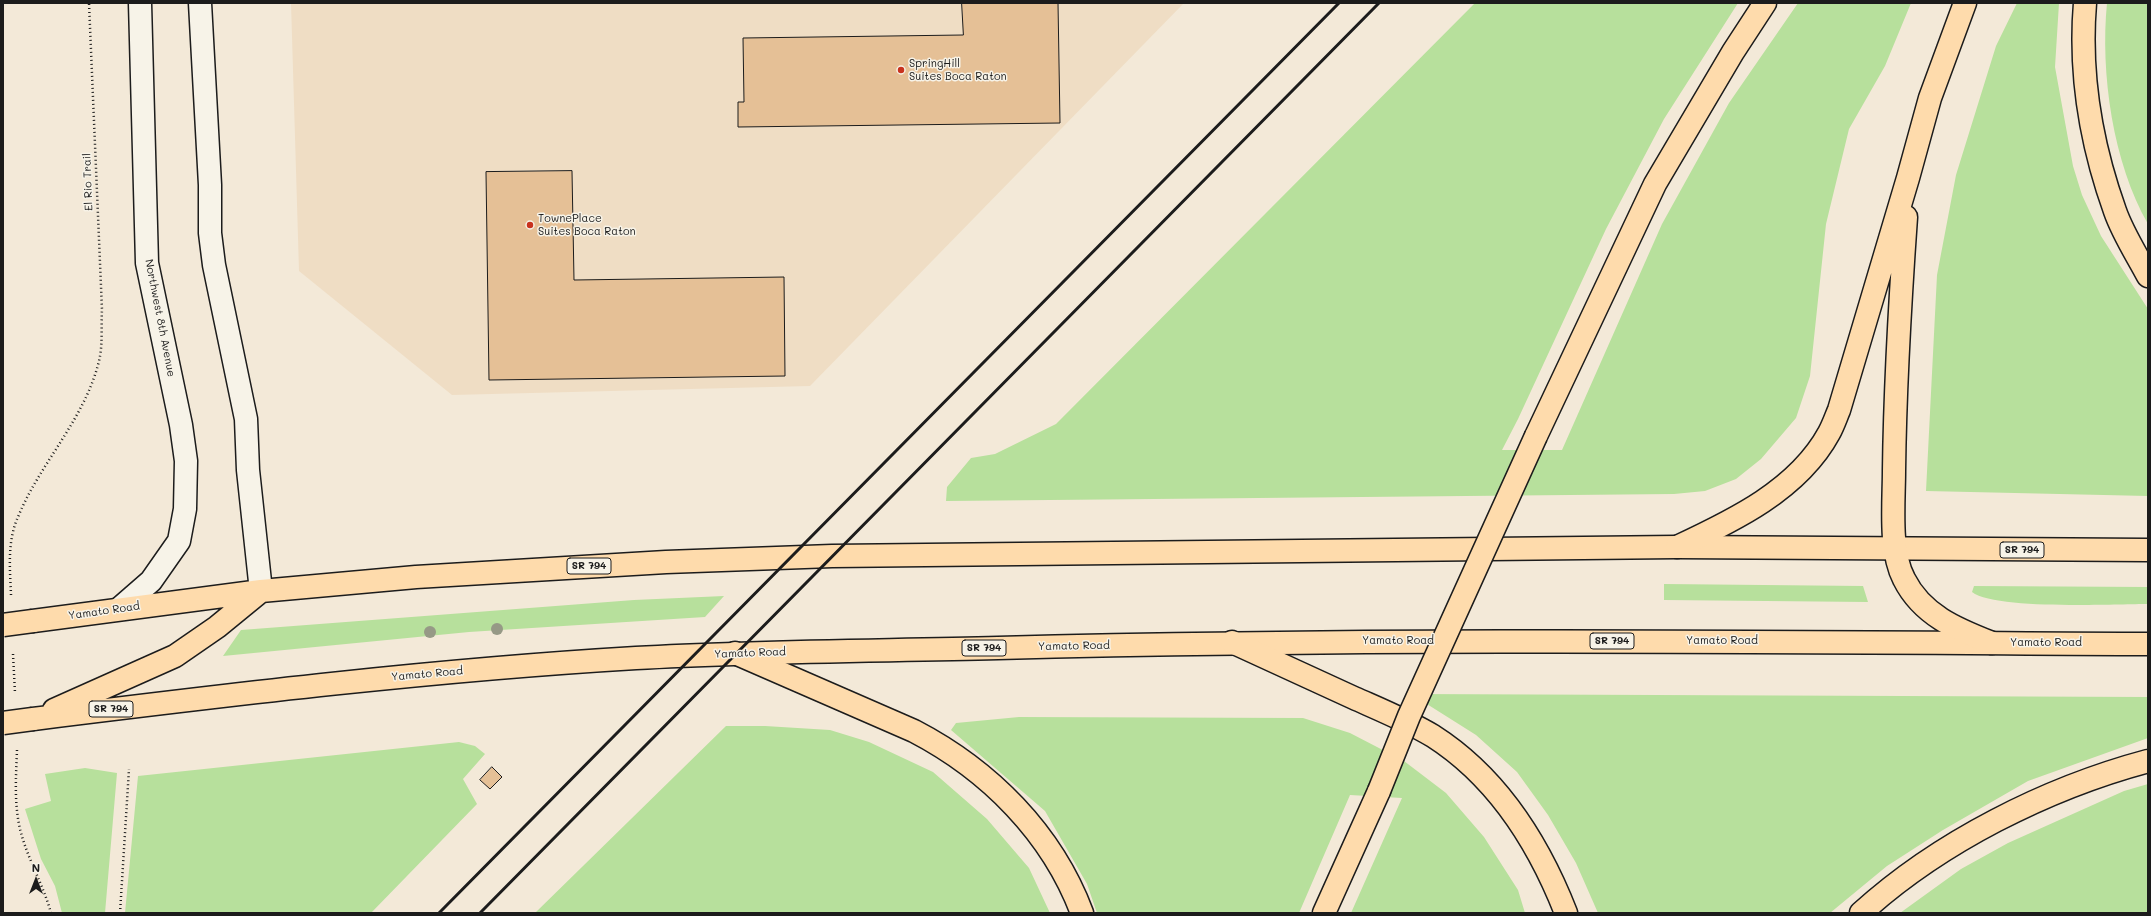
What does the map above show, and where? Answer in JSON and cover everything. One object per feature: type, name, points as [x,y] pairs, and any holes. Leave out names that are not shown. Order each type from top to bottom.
[{"type":"main road","points":[[1324,913],[1379,791],[1409,716],[1536,436],[1655,184],[1733,52],[1765,3]]},
{"type":"main road","points":[[1677,547],[1709,532],[1762,502],[1806,464],[1829,432],[1839,410],[1908,178],[1930,98],[1964,3]]},
{"type":"main road","points":[[2085,3],[2084,57],[2091,127],[2116,212],[2148,276]]},
{"type":"main road","points":[[1908,178],[1898,336],[1894,497],[1896,549],[1903,578],[1913,595],[1928,610],[1962,631],[1992,643]]},
{"type":"main road","name":"Yamato Road","points":[[3,625],[120,608],[261,591],[544,568],[832,556],[1677,547],[2148,550]]},
{"type":"main road","points":[[33,719],[175,656],[217,627],[261,591]]},
{"type":"main road","name":"Yamato Road","points":[[3,723],[261,690],[435,673],[633,658],[735,654],[1232,642],[1662,640],[2148,644]]},
{"type":"main road","points":[[1232,642],[1412,724],[1454,752],[1498,793],[1516,818],[1543,863],[1566,913]]},
{"type":"main road","points":[[735,654],[914,731],[937,743],[967,764],[1012,804],[1052,851],[1065,875],[1082,913]]},
{"type":"main road","points":[[1861,913],[1941,852],[1980,830],[2065,789],[2148,761]]},
{"type":"street","name":"Northwest 8th Avenue","points":[[120,608],[151,580],[179,541],[184,509],[186,461],[182,425],[147,263],[140,3]]},
{"type":"street","points":[[200,3],[210,185],[210,233],[214,264],[246,419],[248,470],[261,591]]},
{"type":"path","name":"El Rio Trail","points":[[89,3],[102,310],[99,361]]},
{"type":"path","points":[[120,913],[128,769]]},
{"type":"shaded area","points":[[291,3],[1184,3],[810,386],[452,395],[299,271]]},
{"type":"green space","points":[[1475,3],[1738,3],[1664,119],[1606,229],[1518,419],[1502,450],[1562,450],[1662,224],[1729,103],[1798,3],[1911,3],[1885,66],[1849,129],[1826,224],[1810,376],[1796,418],[1761,459],[1736,479],[1705,491],[1674,494],[946,501],[947,487],[971,458],[995,454],[1056,424]]},
{"type":"green space","points":[[2017,3],[2059,3],[2055,67],[2073,166],[2082,195],[2101,236],[2148,309],[2148,496],[1926,491],[1937,275],[1956,175],[1996,46]]},
{"type":"green space","points":[[2107,3],[2148,3],[2148,224],[2136,200],[2126,174],[2112,117],[2106,58],[2105,30]]},
{"type":"green space","points":[[1664,584],[1863,586],[1868,602],[1664,600]]},
{"type":"green space","points":[[1974,586],[2148,587],[2148,604],[2029,604],[1985,598],[1972,592]]},
{"type":"green space","points":[[724,596],[705,617],[469,632],[223,656],[241,630],[634,600]]},
{"type":"green space","points":[[1411,694],[2148,697],[2148,738],[2028,781],[1943,830],[1887,866],[1830,913],[1598,913],[1576,863],[1548,815],[1517,772],[1476,735]]},
{"type":"green space","points":[[1019,717],[1303,718],[1350,733],[1404,761],[1446,793],[1484,837],[1518,890],[1525,913],[1351,913],[1402,798],[1350,795],[1299,913],[1097,913],[1087,884],[1045,811],[951,730],[956,723]]},
{"type":"green space","points":[[726,726],[765,726],[830,730],[869,742],[933,772],[987,819],[1029,868],[1050,913],[535,913]]},
{"type":"green space","points":[[459,742],[475,746],[485,754],[463,779],[477,804],[371,913],[125,913],[138,776]]},
{"type":"green space","points":[[85,768],[117,773],[105,913],[62,913],[55,886],[41,859],[25,809],[51,801],[45,774]]},
{"type":"green space","points":[[2148,784],[2148,913],[1900,913],[1961,869],[2008,843],[2124,791]]},
{"type":"building","name":"SpringHill Suites Boca Raton","points":[[962,3],[1058,3],[1060,123],[738,127],[738,102],[744,102],[743,38],[963,35]]},
{"type":"building","name":"TownePlace Suites Boca Raton","points":[[572,171],[574,280],[784,277],[785,376],[489,380],[486,172]]},
{"type":"building","points":[[492,767],[502,777],[490,789],[480,780]]},
{"type":"railway","points":[[439,913],[1339,3]]},
{"type":"railway","points":[[480,913],[1379,3]]},
{"type":"place","name":"SpringHill Suites Boca Raton","points":[[901,70]]},
{"type":"place","name":"TownePlace Suites Boca Raton","points":[[530,225]]}]
